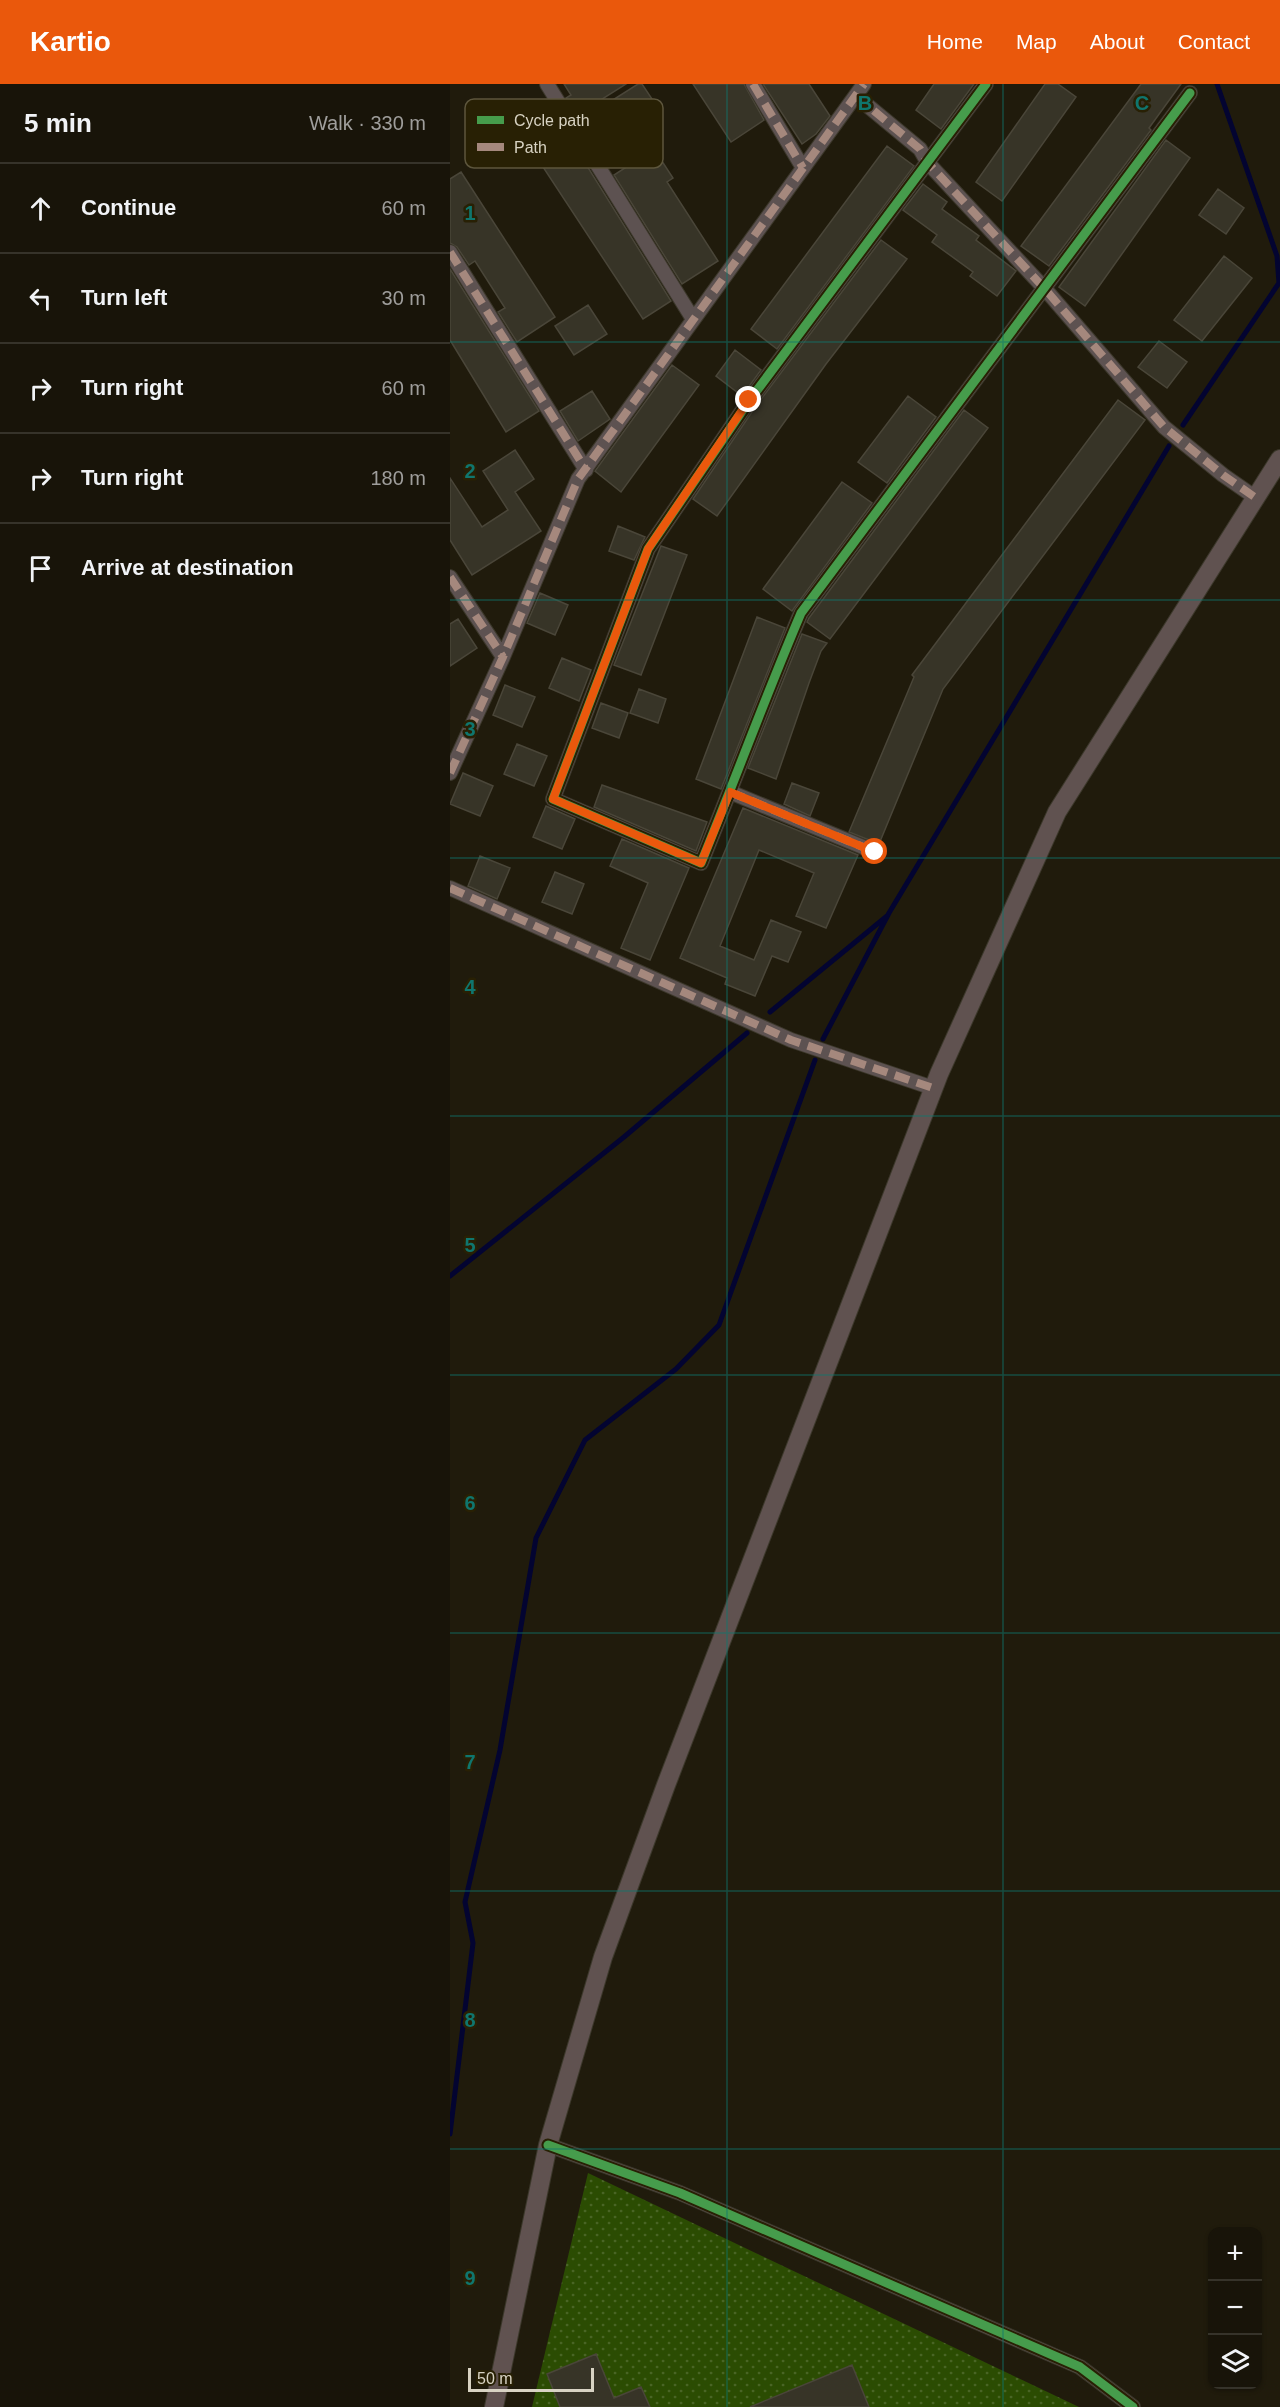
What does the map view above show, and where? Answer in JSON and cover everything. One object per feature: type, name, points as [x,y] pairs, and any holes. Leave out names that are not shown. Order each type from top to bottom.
[{"type":"main road","points":[[494,2407],[548,2145],[603,1957],[670,1774],[933,1088],[1057,812],[1280,459]]},
{"type":"street","points":[[547,84],[556,99]]},
{"type":"street","points":[[753,84],[803,168]]},
{"type":"street","points":[[986,84],[749,400],[648,549],[553,799],[701,863],[762,704],[801,613],[1046,289],[1190,93]]},
{"type":"street","points":[[450,773],[503,657],[578,479],[860,90],[920,149],[928,163],[1046,289],[1164,427],[1223,475],[1256,498]]},
{"type":"street","points":[[599,168],[693,319]]},
{"type":"street","points":[[450,252],[586,470]]},
{"type":"street","points":[[450,577],[503,657]]},
{"type":"street","points":[[730,792],[875,852]]},
{"type":"street","points":[[450,888],[791,1040],[933,1088]]},
{"type":"street","points":[[548,2145],[680,2193],[1080,2367],[1133,2407]]},
{"type":"green space","points":[[588,2173],[1079,2407],[532,2407]]},
{"type":"building","points":[[564,84],[626,84],[602,99],[567,99],[571,95]]},
{"type":"building","points":[[638,84],[642,84],[652,99],[614,99]]},
{"type":"building","points":[[693,84],[744,84],[764,120],[731,142]]},
{"type":"building","points":[[763,84],[809,84],[830,116],[816,134],[802,144]]},
{"type":"building","points":[[934,84],[974,84],[941,129],[916,110]]},
{"type":"building","points":[[1045,84],[1058,84],[1076,97],[1002,201],[976,182]]},
{"type":"building","points":[[1141,84],[1181,84],[1149,128],[1151,130],[1049,266],[1021,246]]},
{"type":"building","points":[[1166,140],[1190,158],[1085,306],[1059,287]]},
{"type":"building","points":[[887,146],[914,166],[777,349],[751,329]]},
{"type":"building","points":[[663,163],[673,178],[667,182],[718,261],[682,284],[614,175],[625,168],[663,168]]},
{"type":"building","points":[[544,168],[588,168],[671,301],[643,319]]},
{"type":"building","points":[[461,172],[555,317],[517,342],[498,312],[505,308],[475,261],[469,265],[457,247],[450,243],[450,179]]},
{"type":"building","points":[[923,184],[947,202],[942,209],[979,236],[976,240],[1016,271],[997,296],[970,276],[973,272],[932,242],[937,235],[903,210]]},
{"type":"building","points":[[1218,189],[1244,208],[1226,234],[1199,215]]},
{"type":"building","points":[[881,240],[907,259],[826,364],[717,516],[693,499],[756,406]]},
{"type":"building","points":[[1224,256],[1252,278],[1202,341],[1174,320]]},
{"type":"building","points":[[450,269],[539,411],[506,432],[450,340]]},
{"type":"building","points":[[588,305],[607,334],[574,355],[555,326]]},
{"type":"building","points":[[1159,341],[1187,362],[1167,388],[1138,367]]},
{"type":"building","points":[[735,350],[761,370],[742,396],[716,376]]},
{"type":"building","points":[[672,365],[699,385],[621,492],[595,471]]},
{"type":"building","points":[[592,391],[610,419],[578,441],[560,411]]},
{"type":"building","points":[[908,396],[936,417],[887,483],[858,462]]},
{"type":"building","points":[[1118,400],[1145,420],[943,689],[879,844],[849,832],[914,677],[912,675]]},
{"type":"building","points":[[964,410],[988,428],[830,639],[807,622],[809,618]]},
{"type":"building","points":[[515,450],[534,479],[515,492],[541,531],[472,575],[450,540],[450,478],[482,527],[508,510],[483,471]]},
{"type":"building","points":[[842,482],[872,503],[792,611],[763,589]]},
{"type":"building","points":[[618,526],[645,537],[634,560],[609,551]]},
{"type":"building","points":[[661,546],[687,555],[641,675],[614,665]]},
{"type":"building","points":[[540,593],[568,605],[555,635],[527,623]]},
{"type":"building","points":[[757,617],[785,628],[721,789],[696,779]]},
{"type":"building","points":[[458,619],[477,648],[450,666],[450,624]]},
{"type":"building","points":[[802,634],[827,643],[821,651],[809,683],[776,779],[748,768]]},
{"type":"building","points":[[562,658],[591,670],[579,701],[549,688]]},
{"type":"building","points":[[505,685],[535,697],[522,727],[493,715]]},
{"type":"building","points":[[639,689],[666,699],[658,723],[630,713]]},
{"type":"building","points":[[601,703],[628,713],[619,738],[592,728]]},
{"type":"building","points":[[517,744],[547,756],[534,786],[504,774]]},
{"type":"building","points":[[463,773],[493,786],[480,816],[450,804]]},
{"type":"building","points":[[792,783],[819,793],[810,816],[784,804]]},
{"type":"building","points":[[602,785],[707,822],[696,851],[594,807]]},
{"type":"building","points":[[546,806],[575,819],[562,849],[533,837]]},
{"type":"building","points":[[743,808],[858,855],[826,928],[796,916],[814,873],[759,850],[720,946],[754,960],[771,920],[801,932],[788,962],[772,956],[755,996],[725,984],[727,978],[680,958]]},
{"type":"building","points":[[622,839],[689,868],[650,960],[621,948],[648,883],[610,866]]},
{"type":"building","points":[[480,856],[510,868],[497,899],[468,886]]},
{"type":"building","points":[[555,872],[584,884],[572,914],[542,902]]},
{"type":"building","points":[[596,2354],[614,2398],[641,2387],[650,2407],[560,2407],[547,2374]]},
{"type":"building","points":[[852,2365],[869,2407],[750,2407]]},
{"type":"waterway","points":[[1183,425],[1279,283],[1277,256],[1217,84]]},
{"type":"waterway","points":[[823,1039],[889,913],[1169,446]]},
{"type":"waterway","points":[[770,1012],[887,916]]},
{"type":"waterway","points":[[450,1276],[624,1137],[747,1033]]},
{"type":"waterway","points":[[450,2134],[473,1943],[465,1902],[500,1750],[536,1538],[585,1440],[676,1369],[719,1325],[815,1060]]},
{"type":"marked path","points":[[753,84],[803,168]]},
{"type":"marked path","points":[[450,773],[503,657],[578,479],[864,84]]},
{"type":"marked path","points":[[856,96],[920,149],[928,163],[1045,289],[1164,427],[1223,475],[1256,498]]},
{"type":"marked path","points":[[450,252],[586,470]]},
{"type":"marked path","points":[[450,577],[503,657]]},
{"type":"marked path","points":[[730,792],[875,852]]},
{"type":"marked path","points":[[450,888],[791,1040],[933,1088]]},
{"type":"cycle path","points":[[986,84],[749,401],[648,549],[553,799],[701,863],[801,613],[1190,93]]},
{"type":"cycle path","points":[[548,2145],[680,2193],[1080,2367],[1133,2407]]},
{"type":"route","points":[[749,400],[648,549],[553,799],[701,863],[730,792],[875,852]]}]
